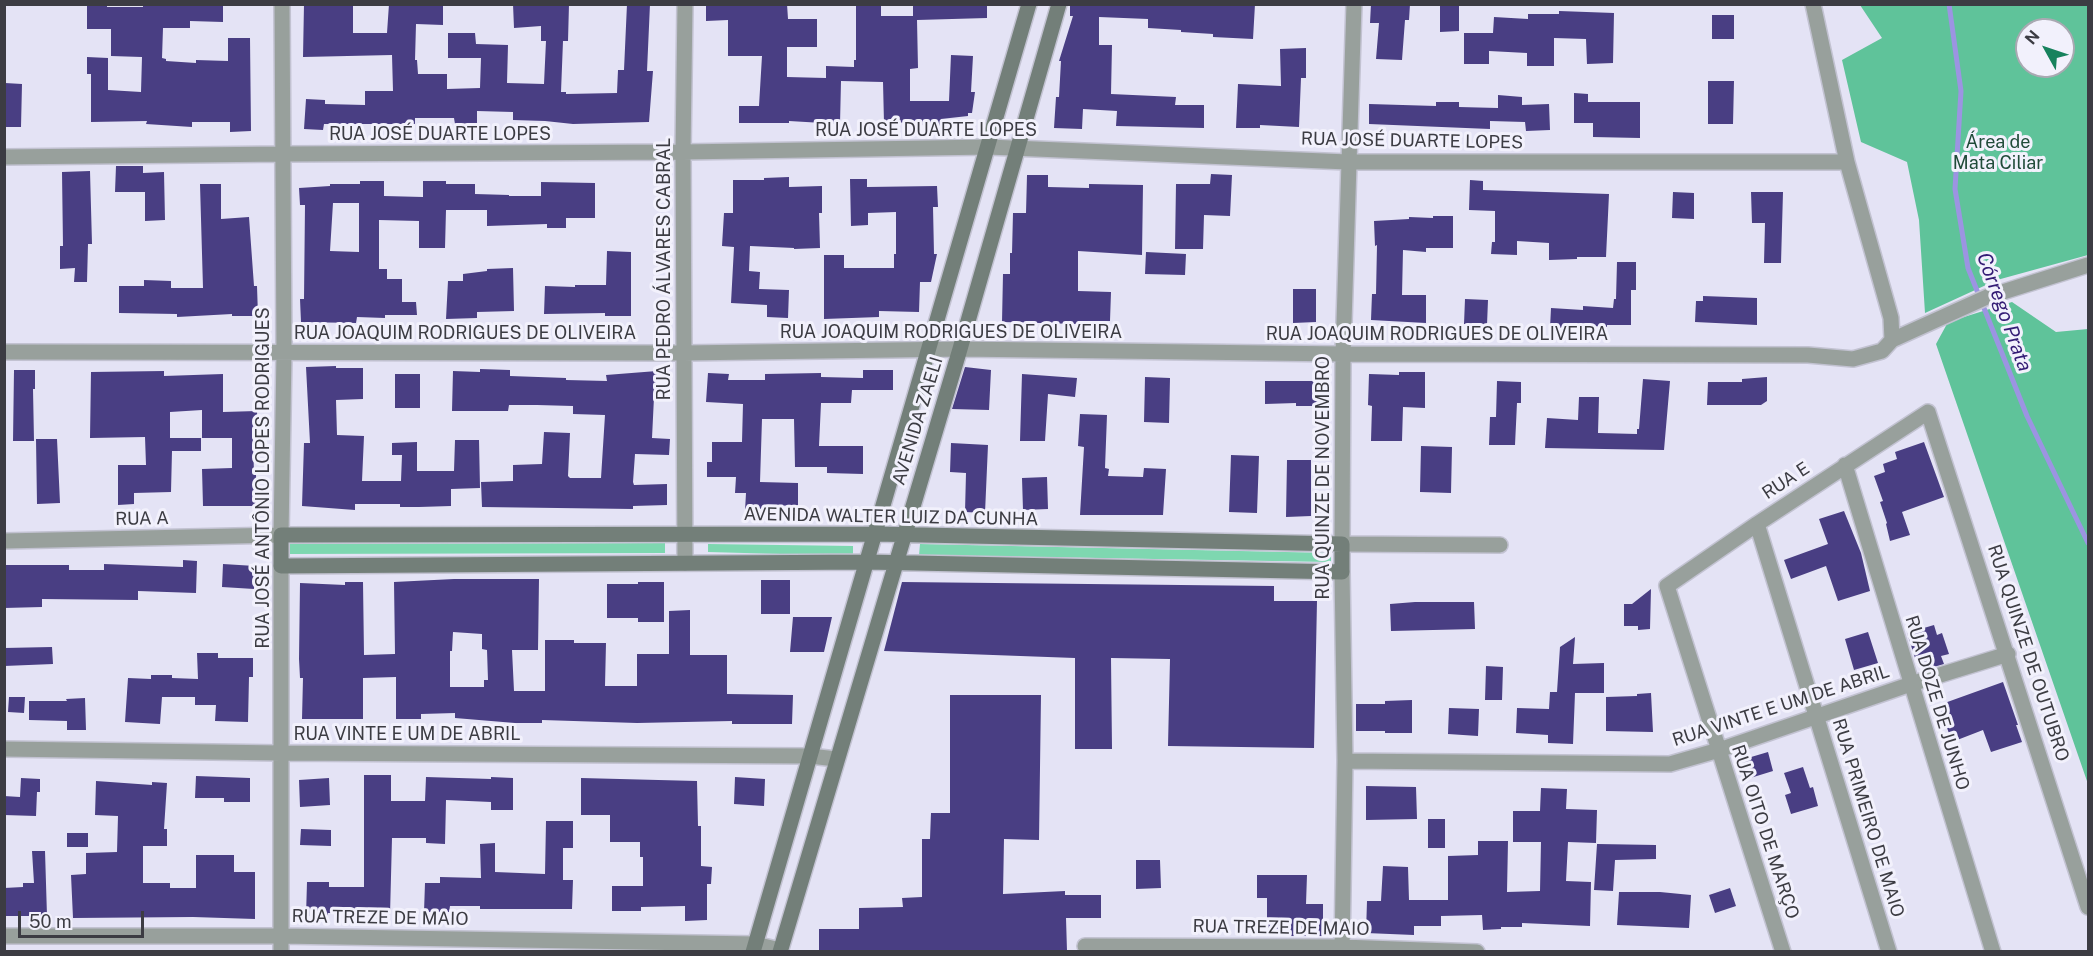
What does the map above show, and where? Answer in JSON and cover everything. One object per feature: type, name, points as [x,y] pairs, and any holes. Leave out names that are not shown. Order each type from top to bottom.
[{"type":"street","name":"RUA JOSÉ ANTÔNIO LOPES RODRIGUES","points":[[281,944],[281,535],[284,353],[282,4]]},
{"type":"street","name":"RUA PEDRO ÁLVARES CABRAL","points":[[685,4],[683,152],[685,563]]},
{"type":"street","name":"AVENIDA ZAELI","points":[[754,948],[1029,4]]},
{"type":"street","name":"AVENIDA ZAELI","points":[[780,951],[960,349],[1059,4]]},
{"type":"street","name":"RUA QUINZE DE NOVEMBRO","points":[[1342,949],[1345,761],[1342,572],[1343,354],[1354,4]]},
{"type":"street","points":[[1813,4],[1847,162],[1891,318],[1892,340]]},
{"type":"street","name":"RUA JOSÉ DUARTE LOPES","points":[[4,158],[988,147],[1348,162],[1847,162]]},
{"type":"street","name":"RUA JOAQUIM RODRIGUES DE OLIVEIRA","points":[[4,352],[684,353],[960,349],[1343,354],[1808,355],[1853,358],[1882,351],[1892,340],[1988,297],[2088,265]]},
{"type":"street","name":"RUA E","points":[[1667,586],[1845,465],[1928,412]]},
{"type":"street","name":"RUA QUINZE DE OUTUBRO","points":[[1928,412],[2088,907]]},
{"type":"street","name":"RUA DOZE DE JUNHO","points":[[1845,465],[1994,951]]},
{"type":"street","name":"RUA PRIMEIRO DE MAIO","points":[[1757,524],[1888,951]]},
{"type":"street","name":"AVENIDA WALTER LUIZ DA CUNHA","points":[[281,535],[876,534],[1500,545]]},
{"type":"street","name":"RUA A","points":[[4,542],[281,535]]},
{"type":"street","points":[[281,566],[896,562],[1342,572]]},
{"type":"street","name":"RUA OITO DE MARÇO","points":[[1667,586],[1783,951]]},
{"type":"street","name":"RUA VINTE E UM DE ABRIL","points":[[1345,761],[1670,764],[1719,750],[1911,684],[2008,654]]},
{"type":"street","name":"RUA VINTE E UM DE ABRIL","points":[[4,749],[810,756],[836,759]]},
{"type":"street","name":"RUA TREZE DE MAIO","points":[[4,936],[281,944],[754,948],[780,951]]},
{"type":"street","name":"RUA TREZE DE MAIO","points":[[1085,946],[1477,951]]},
{"type":"green space","name":"Área de Mata Ciliar","points":[[1860,5],[2088,5],[2088,255],[1997,280],[1925,313],[1919,220],[1907,162],[1861,142],[1842,60],[1882,38]]},
{"type":"green space","points":[[2012,302],[2056,332],[2088,329],[2088,784],[1936,344],[1948,322]]},
{"type":"green space","points":[[665,543],[665,553],[287,554],[287,544]]},
{"type":"green space","points":[[708,544],[853,546],[853,556],[708,552]]},
{"type":"green space","points":[[920,544],[1331,553],[1331,562],[919,555]]},
{"type":"building","points":[[87,4],[107,4],[107,7],[143,7],[143,4],[223,4],[223,22],[190,21],[190,28],[163,28],[162,58],[166,61],[196,63],[196,60],[228,61],[228,38],[250,38],[251,131],[230,132],[230,122],[192,122],[192,127],[146,124],[147,121],[91,122],[91,74],[87,74],[87,57],[108,58],[108,90],[141,92],[142,57],[111,56],[111,29],[87,29]]},
{"type":"building","points":[[304,4],[353,4],[353,33],[387,33],[389,4],[421,6],[421,4],[443,4],[443,25],[416,24],[415,60],[417,60],[418,74],[447,74],[447,89],[480,88],[481,58],[448,58],[448,33],[475,33],[476,44],[508,45],[507,83],[544,84],[546,41],[541,41],[541,26],[514,28],[513,4],[569,4],[568,41],[563,41],[561,92],[566,92],[566,94],[617,93],[618,70],[624,70],[627,4],[650,4],[647,71],[653,71],[649,122],[573,124],[513,120],[513,112],[477,111],[477,124],[455,124],[454,118],[415,118],[415,124],[324,124],[323,130],[304,129],[306,99],[325,100],[325,104],[365,105],[365,91],[393,91],[392,55],[303,57]]},
{"type":"building","points":[[706,4],[787,4],[788,19],[817,19],[817,47],[787,47],[787,77],[826,78],[826,66],[854,67],[856,4],[881,4],[881,16],[913,16],[913,4],[987,4],[987,18],[917,20],[918,68],[910,69],[910,101],[949,101],[951,55],[973,56],[971,92],[975,92],[972,113],[968,113],[968,116],[941,119],[941,126],[920,125],[920,122],[884,123],[883,82],[841,81],[840,124],[789,121],[789,123],[739,123],[739,106],[759,106],[762,56],[728,56],[728,20],[706,21]]},
{"type":"building","points":[[1070,4],[1255,4],[1253,39],[1213,37],[1213,34],[1148,28],[1148,19],[1099,17],[1099,45],[1112,45],[1111,94],[1176,97],[1175,105],[1204,105],[1204,128],[1116,126],[1117,111],[1083,109],[1082,129],[1054,128],[1056,97],[1059,97],[1061,61],[1059,61],[1073,16],[1070,16]]},
{"type":"building","points":[[1371,4],[1410,4],[1409,20],[1405,20],[1402,60],[1376,59],[1379,23],[1370,23]]},
{"type":"building","points":[[1440,4],[1459,4],[1459,31],[1440,32]]},
{"type":"building","points":[[1559,11],[1614,13],[1613,63],[1587,64],[1586,39],[1554,38],[1554,66],[1527,66],[1527,53],[1489,51],[1489,64],[1464,64],[1464,33],[1493,33],[1494,17],[1528,19],[1528,14],[1559,14]]},
{"type":"building","points":[[1712,15],[1734,15],[1734,39],[1712,39]]},
{"type":"building","points":[[1306,48],[1306,78],[1301,78],[1299,127],[1260,125],[1260,128],[1236,128],[1238,84],[1281,86],[1280,49]]},
{"type":"building","points":[[1708,81],[1734,81],[1733,124],[1708,124]]},
{"type":"building","points":[[5,83],[22,84],[21,127],[4,127]]},
{"type":"building","points":[[1574,93],[1588,94],[1588,102],[1640,102],[1640,138],[1593,137],[1593,123],[1574,123]]},
{"type":"building","points":[[1498,95],[1522,97],[1522,105],[1549,104],[1550,130],[1526,131],[1525,122],[1490,121],[1490,129],[1369,124],[1369,104],[1436,106],[1436,102],[1459,102],[1459,107],[1498,108]]},
{"type":"building","points":[[116,166],[143,166],[143,173],[164,172],[165,220],[145,221],[145,192],[115,192]]},
{"type":"building","points":[[90,171],[92,244],[88,244],[87,282],[74,282],[75,268],[60,269],[60,246],[63,246],[62,172]]},
{"type":"building","points":[[1211,174],[1232,175],[1230,216],[1204,215],[1203,249],[1175,249],[1176,184],[1210,184]]},
{"type":"building","points":[[1027,175],[1048,175],[1048,187],[1089,188],[1089,184],[1143,185],[1142,255],[1078,251],[1078,291],[1111,292],[1110,321],[1078,321],[1078,324],[1002,322],[1003,274],[1010,274],[1013,213],[1026,213]]},
{"type":"building","points":[[789,177],[789,187],[822,186],[822,213],[819,213],[820,248],[750,246],[749,271],[760,272],[759,289],[789,290],[788,318],[767,317],[767,305],[731,303],[734,247],[722,246],[724,213],[733,213],[733,180]]},
{"type":"building","points":[[850,179],[867,179],[867,187],[937,186],[938,207],[933,207],[934,254],[937,254],[931,282],[920,282],[919,312],[879,311],[879,317],[824,319],[824,255],[844,255],[844,268],[894,268],[896,212],[868,213],[868,225],[851,226]]},
{"type":"building","points":[[1470,180],[1483,181],[1483,190],[1609,194],[1606,257],[1549,260],[1549,243],[1517,241],[1517,255],[1491,254],[1492,242],[1495,242],[1495,211],[1469,210]]},
{"type":"building","points":[[360,181],[384,181],[384,196],[423,197],[423,181],[475,184],[475,194],[509,196],[541,196],[541,182],[595,183],[595,218],[566,218],[566,228],[547,228],[547,224],[487,226],[487,210],[446,210],[445,248],[419,248],[419,221],[379,220],[379,269],[387,269],[387,279],[402,279],[402,302],[416,302],[417,315],[385,315],[385,318],[357,317],[356,323],[301,322],[300,299],[304,299],[305,205],[300,205],[299,188],[330,186],[330,184],[360,184]],"holes":[[[333,203],[359,203],[359,252],[330,251]]]},
{"type":"building","points":[[200,184],[221,184],[221,219],[249,217],[258,316],[232,316],[232,314],[177,317],[177,314],[119,313],[119,286],[144,286],[144,280],[171,281],[171,288],[203,288]]},
{"type":"building","points":[[1673,192],[1694,193],[1694,219],[1672,218]]},
{"type":"building","points":[[1751,192],[1783,192],[1781,263],[1764,263],[1765,223],[1752,223]]},
{"type":"building","points":[[1433,216],[1453,216],[1453,248],[1426,248],[1426,252],[1403,250],[1402,295],[1426,295],[1426,323],[1371,320],[1372,294],[1376,294],[1377,245],[1375,246],[1374,221],[1409,219],[1409,217],[1433,218]]},
{"type":"building","points":[[607,251],[631,252],[631,316],[605,316],[605,313],[544,314],[545,286],[606,285]]},
{"type":"building","points":[[1146,252],[1186,254],[1185,275],[1145,274]]},
{"type":"building","points":[[1617,262],[1636,262],[1636,290],[1631,290],[1631,325],[1607,325],[1607,327],[1576,325],[1576,329],[1550,328],[1551,308],[1583,310],[1583,306],[1613,308],[1614,299],[1616,299]]},
{"type":"building","points":[[513,268],[514,311],[477,312],[477,318],[446,319],[448,281],[463,281],[463,274],[487,271],[487,269]]},
{"type":"building","points":[[1293,289],[1316,289],[1316,322],[1293,323]]},
{"type":"building","points":[[1703,296],[1757,298],[1757,325],[1695,322],[1696,301],[1703,301]]},
{"type":"building","points":[[1465,299],[1488,300],[1487,325],[1464,324]]},
{"type":"building","points":[[336,366],[336,368],[363,368],[363,399],[336,400],[337,435],[364,436],[362,481],[401,481],[402,455],[392,455],[392,443],[417,442],[417,471],[454,471],[455,440],[479,440],[480,488],[451,489],[451,506],[400,507],[400,504],[355,504],[355,510],[302,506],[304,443],[310,443],[306,367]]},
{"type":"building","points":[[965,367],[991,370],[989,410],[952,409]]},
{"type":"building","points":[[480,369],[510,370],[510,376],[607,381],[606,375],[657,371],[658,398],[654,397],[652,438],[670,439],[669,455],[635,454],[633,482],[634,485],[667,484],[667,505],[633,506],[633,509],[482,507],[481,482],[513,481],[513,465],[542,464],[544,432],[570,433],[568,476],[570,478],[601,478],[605,415],[573,414],[573,406],[537,405],[509,405],[508,411],[452,411],[453,371],[480,372]]},
{"type":"building","points":[[14,370],[35,370],[34,441],[13,441]]},
{"type":"building","points":[[863,370],[893,370],[893,390],[852,390],[851,403],[821,403],[819,446],[863,446],[863,474],[827,473],[827,467],[795,467],[794,419],[762,419],[760,482],[798,483],[798,506],[764,505],[764,511],[745,511],[746,493],[735,493],[736,477],[707,477],[707,462],[712,462],[712,442],[742,442],[743,404],[706,402],[708,373],[729,374],[728,380],[765,380],[765,374],[821,373],[821,377],[863,378]]},
{"type":"building","points":[[164,371],[164,376],[223,374],[223,412],[257,411],[258,436],[253,436],[257,506],[203,506],[202,469],[232,468],[232,438],[202,438],[202,410],[170,412],[170,438],[201,438],[201,451],[172,451],[171,492],[134,493],[134,504],[118,505],[118,465],[146,465],[145,437],[90,438],[91,372]]},
{"type":"building","points":[[1399,372],[1425,372],[1425,408],[1403,407],[1402,441],[1371,441],[1372,406],[1368,405],[1369,374],[1399,375]]},
{"type":"building","points":[[395,374],[420,374],[420,408],[395,408]]},
{"type":"building","points":[[1022,374],[1077,378],[1075,397],[1048,394],[1045,441],[1020,441]]},
{"type":"building","points":[[1145,377],[1170,378],[1169,423],[1144,422]]},
{"type":"building","points":[[1767,377],[1767,401],[1761,405],[1707,405],[1708,382],[1742,382],[1742,379]]},
{"type":"building","points":[[1643,379],[1670,381],[1664,450],[1545,448],[1547,418],[1578,420],[1579,397],[1599,397],[1598,433],[1637,434]]},
{"type":"building","points":[[1265,381],[1319,381],[1318,406],[1296,406],[1296,403],[1265,404]]},
{"type":"building","points":[[1497,381],[1521,382],[1521,403],[1517,403],[1515,445],[1489,445],[1490,417],[1496,417]]},
{"type":"building","points":[[1080,414],[1107,415],[1105,468],[1109,469],[1108,476],[1143,477],[1144,468],[1166,469],[1163,515],[1080,515],[1084,447],[1078,446]]},
{"type":"building","points":[[36,439],[57,439],[60,503],[37,504]]},
{"type":"building","points":[[1924,442],[1944,497],[1902,512],[1910,535],[1890,541],[1880,502],[1883,501],[1874,476],[1885,472],[1883,464],[1897,459],[1895,452]]},
{"type":"building","points":[[951,443],[988,445],[985,513],[965,512],[966,473],[950,472]]},
{"type":"building","points":[[1421,446],[1452,447],[1451,493],[1420,492]]},
{"type":"building","points":[[1231,455],[1259,456],[1257,513],[1229,512]]},
{"type":"building","points":[[1287,460],[1311,460],[1311,516],[1286,517]]},
{"type":"building","points":[[1047,477],[1048,509],[1023,510],[1022,478]]},
{"type":"building","points":[[1844,511],[1861,553],[1870,591],[1838,601],[1826,566],[1791,579],[1784,560],[1828,544],[1819,519]]},
{"type":"building","points":[[183,560],[197,561],[196,593],[138,591],[138,600],[42,599],[42,607],[4,608],[4,565],[69,565],[69,570],[104,570],[104,564],[183,567]]},
{"type":"building","points":[[223,564],[255,566],[254,589],[222,587]]},
{"type":"building","points":[[539,579],[538,650],[512,650],[514,691],[545,691],[545,640],[606,643],[605,686],[637,686],[637,654],[669,654],[669,611],[690,610],[690,655],[727,655],[727,694],[793,695],[792,724],[732,724],[732,721],[637,723],[542,720],[542,723],[515,723],[455,718],[455,713],[421,714],[421,719],[396,719],[396,677],[363,678],[363,719],[302,719],[303,678],[300,678],[299,659],[300,583],[345,585],[345,582],[363,582],[364,655],[395,654],[394,582]],"holes":[[[453,632],[482,634],[482,649],[487,650],[488,680],[484,680],[484,687],[450,687],[450,651],[452,651]]]},
{"type":"building","points":[[761,580],[790,580],[790,614],[761,614]]},
{"type":"building","points":[[638,582],[664,582],[664,622],[638,622],[638,618],[607,618],[607,584],[638,584]]},
{"type":"building","points":[[902,582],[1274,586],[1274,601],[1317,601],[1314,748],[1168,746],[1170,659],[1111,658],[1112,749],[1075,749],[1075,658],[884,651]]},
{"type":"building","points":[[1651,589],[1650,629],[1638,630],[1638,626],[1624,626],[1624,604],[1632,604]]},
{"type":"building","points":[[1474,602],[1475,629],[1391,631],[1390,604]]},
{"type":"building","points":[[793,617],[832,617],[824,652],[790,652]]},
{"type":"building","points":[[1934,625],[1937,635],[1942,633],[1949,654],[1941,656],[1944,664],[1923,670],[1920,663],[1917,664],[1907,633]]},
{"type":"building","points":[[1868,632],[1878,663],[1854,670],[1845,639]]},
{"type":"building","points":[[1575,637],[1573,664],[1604,663],[1604,693],[1575,693],[1573,744],[1548,743],[1548,735],[1516,733],[1517,708],[1549,709],[1550,692],[1557,692],[1560,647]]},
{"type":"building","points":[[52,647],[53,664],[4,666],[4,648]]},
{"type":"building","points":[[197,653],[218,653],[218,658],[253,658],[253,677],[249,677],[248,722],[215,721],[216,705],[195,705],[195,697],[162,697],[160,724],[125,722],[128,678],[151,679],[151,675],[172,675],[172,678],[198,679]]},
{"type":"building","points":[[1486,666],[1503,667],[1502,700],[1485,700]]},
{"type":"building","points":[[2003,682],[2022,742],[1991,752],[1983,730],[1952,742],[1939,705]]},
{"type":"building","points":[[1651,693],[1653,732],[1606,731],[1606,697]]},
{"type":"building","points":[[950,695],[1041,695],[1039,840],[1004,839],[1003,894],[1065,891],[1065,895],[1101,895],[1101,918],[1066,918],[1067,951],[819,951],[819,929],[859,929],[859,908],[903,907],[902,898],[922,897],[922,839],[930,839],[931,813],[950,813]]},
{"type":"building","points":[[9,697],[25,697],[24,713],[8,712]]},
{"type":"building","points":[[85,698],[86,730],[67,730],[67,721],[29,720],[29,701],[67,701],[66,699]]},
{"type":"building","points":[[1412,700],[1412,733],[1356,731],[1356,704],[1385,704],[1385,701]]},
{"type":"building","points":[[1449,708],[1479,709],[1478,736],[1448,734]]},
{"type":"building","points":[[1768,752],[1773,771],[1747,779],[1741,760]]},
{"type":"building","points":[[1803,767],[1810,788],[1813,787],[1818,806],[1791,814],[1785,795],[1791,793],[1784,773]]},
{"type":"building","points":[[364,775],[391,775],[391,801],[425,801],[426,777],[513,778],[513,810],[491,810],[491,802],[446,800],[445,844],[426,843],[426,838],[392,838],[390,915],[328,913],[328,917],[306,916],[307,882],[329,882],[329,887],[364,887]]},
{"type":"building","points":[[196,776],[250,778],[250,802],[224,802],[224,798],[195,798]]},
{"type":"building","points":[[735,777],[765,779],[764,806],[734,804]]},
{"type":"building","points":[[21,778],[40,779],[36,816],[4,815],[4,796],[20,797]]},
{"type":"building","points":[[329,778],[330,805],[300,807],[299,780]]},
{"type":"building","points":[[581,778],[697,781],[698,826],[701,826],[701,866],[712,867],[711,884],[707,884],[707,920],[685,921],[685,906],[641,907],[641,911],[612,911],[612,886],[643,886],[643,857],[640,857],[640,842],[610,842],[610,815],[581,815]]},
{"type":"building","points":[[96,781],[152,785],[152,782],[167,783],[164,829],[167,829],[167,846],[143,846],[143,883],[170,883],[170,888],[196,888],[196,855],[234,855],[234,872],[255,872],[255,919],[73,918],[71,875],[86,874],[86,853],[117,852],[118,816],[95,815]]},
{"type":"building","points":[[1366,786],[1416,787],[1417,819],[1366,820]]},
{"type":"building","points":[[1541,788],[1567,789],[1566,809],[1597,810],[1596,843],[1568,842],[1566,881],[1591,882],[1590,926],[1522,923],[1522,927],[1483,930],[1482,915],[1441,916],[1441,926],[1414,926],[1414,935],[1366,933],[1367,901],[1381,901],[1383,866],[1408,867],[1409,900],[1448,900],[1448,856],[1478,855],[1478,841],[1508,841],[1507,892],[1540,891],[1541,842],[1513,842],[1513,811],[1540,811]]},
{"type":"building","points":[[1428,819],[1445,819],[1445,848],[1428,848]]},
{"type":"building","points":[[546,821],[573,821],[573,848],[563,848],[563,880],[573,880],[572,909],[480,909],[480,906],[450,906],[449,912],[424,912],[425,883],[440,883],[440,877],[481,878],[480,844],[495,843],[495,872],[545,874]]},
{"type":"building","points":[[301,829],[331,830],[331,846],[300,845]]},
{"type":"building","points":[[67,833],[88,833],[88,847],[67,847]]},
{"type":"building","points":[[1597,844],[1656,845],[1656,859],[1615,860],[1613,891],[1594,890]]},
{"type":"building","points":[[32,851],[45,851],[47,916],[4,916],[4,888],[23,887],[23,883],[34,883]]},
{"type":"building","points":[[1136,860],[1160,860],[1161,888],[1136,889]]},
{"type":"building","points":[[1257,875],[1307,875],[1306,904],[1323,904],[1323,936],[1267,936],[1267,898],[1257,898]]},
{"type":"building","points":[[1730,888],[1736,906],[1715,913],[1709,895]]},
{"type":"building","points":[[1619,892],[1691,895],[1689,928],[1617,925]]},
{"type":"waterway","name":"Córrego Prata","points":[[1949,4],[1961,91],[1955,189],[1968,268],[2027,416],[2088,543]]}]
